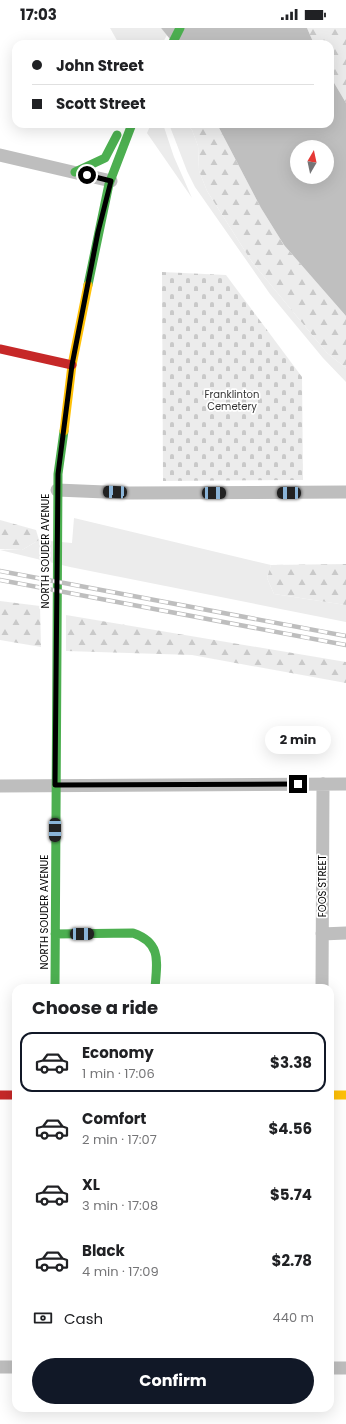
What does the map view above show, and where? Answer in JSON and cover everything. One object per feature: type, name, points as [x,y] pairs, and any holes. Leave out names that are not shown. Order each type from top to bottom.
[{"type":"main road","points":[[174,40],[180,28]]},
{"type":"main road","points":[[75,172],[100,162],[105,158],[116,136],[127,128]]},
{"type":"main road","name":"NORTH SOUDER AVENUE","points":[[55,984],[57,490],[59,458],[72,365],[98,232],[111,181],[131,128]]},
{"type":"main road","points":[[0,349],[72,365]]},
{"type":"main road","points":[[55,934],[134,933],[142,935],[150,940],[155,946],[155,984]]},
{"type":"main road","points":[[0,1095],[12,1095]]},
{"type":"main road","points":[[334,1096],[346,1095]]},
{"type":"street","points":[[0,155],[111,181]]},
{"type":"street","points":[[57,490],[130,493],[346,492]]},
{"type":"street","name":"FOOS STREET","points":[[322,784],[322,984]]},
{"type":"street","points":[[0,786],[346,784]]},
{"type":"street","points":[[322,934],[346,933]]},
{"type":"street","points":[[0,1367],[12,1367]]},
{"type":"street","points":[[334,1368],[346,1368]]},
{"type":"green space","points":[[110,28],[161,28],[167,35],[164,40],[117,40]]},
{"type":"green space","points":[[307,28],[346,28],[346,103],[334,83],[334,40],[312,40]]},
{"type":"green space","points":[[149,128],[164,128],[174,157],[192,198],[147,133]]},
{"type":"green space","points":[[171,128],[190,128],[192,130],[198,146],[199,171],[207,191],[252,262],[327,353],[346,368],[346,382],[323,358],[270,294],[195,187],[187,171]]},
{"type":"green space","points":[[190,128],[219,128],[261,208],[284,245],[346,316],[346,368],[327,353],[252,262],[207,191],[199,171],[198,146]]},
{"type":"green space","name":"Franklinton Cemetery","points":[[162,272],[226,275],[302,377],[303,480],[163,481]]},
{"type":"green space","points":[[74,518],[271,565],[267,578],[274,594],[346,605],[346,622],[70,567],[0,550],[22,550],[39,540],[72,543]]},
{"type":"green space","points":[[0,520],[36,530],[39,540],[22,550],[0,549]]},
{"type":"green space","points":[[346,564],[346,605],[274,594],[267,578],[271,565]]},
{"type":"green space","points":[[0,601],[40,606],[41,647],[0,640]]},
{"type":"green space","points":[[66,615],[346,662],[346,683],[192,655],[66,651]]},
{"type":"shaded area","points":[[161,28],[307,28],[312,40],[171,40]]},
{"type":"shaded area","points":[[334,83],[346,103],[346,316],[284,245],[261,208],[219,128],[334,128]]},
{"type":"railway","points":[[0,571],[346,636]]},
{"type":"railway","points":[[0,580],[346,645]]},
{"type":"traffic: fast","points":[[174,40],[180,28]]},
{"type":"traffic: fast","points":[[88,285],[109,184],[130,128]]},
{"type":"traffic: fast","points":[[75,172],[105,158],[117,135]]},
{"type":"traffic: fast","points":[[55,984],[58,474],[64,431]]},
{"type":"traffic: fast","points":[[55,934],[133,933],[142,937],[149,942],[156,954],[157,962],[155,984]]},
{"type":"traffic: slow","points":[[64,431],[72,365],[88,285]]},
{"type":"traffic: slow","points":[[334,1095],[346,1095]]},
{"type":"traffic: jam","points":[[0,349],[72,365]]},
{"type":"traffic: jam","points":[[0,1095],[12,1095]]},
{"type":"route","points":[[87,175],[111,181],[98,232],[72,365],[59,458],[57,490],[55,785],[298,784]]}]
